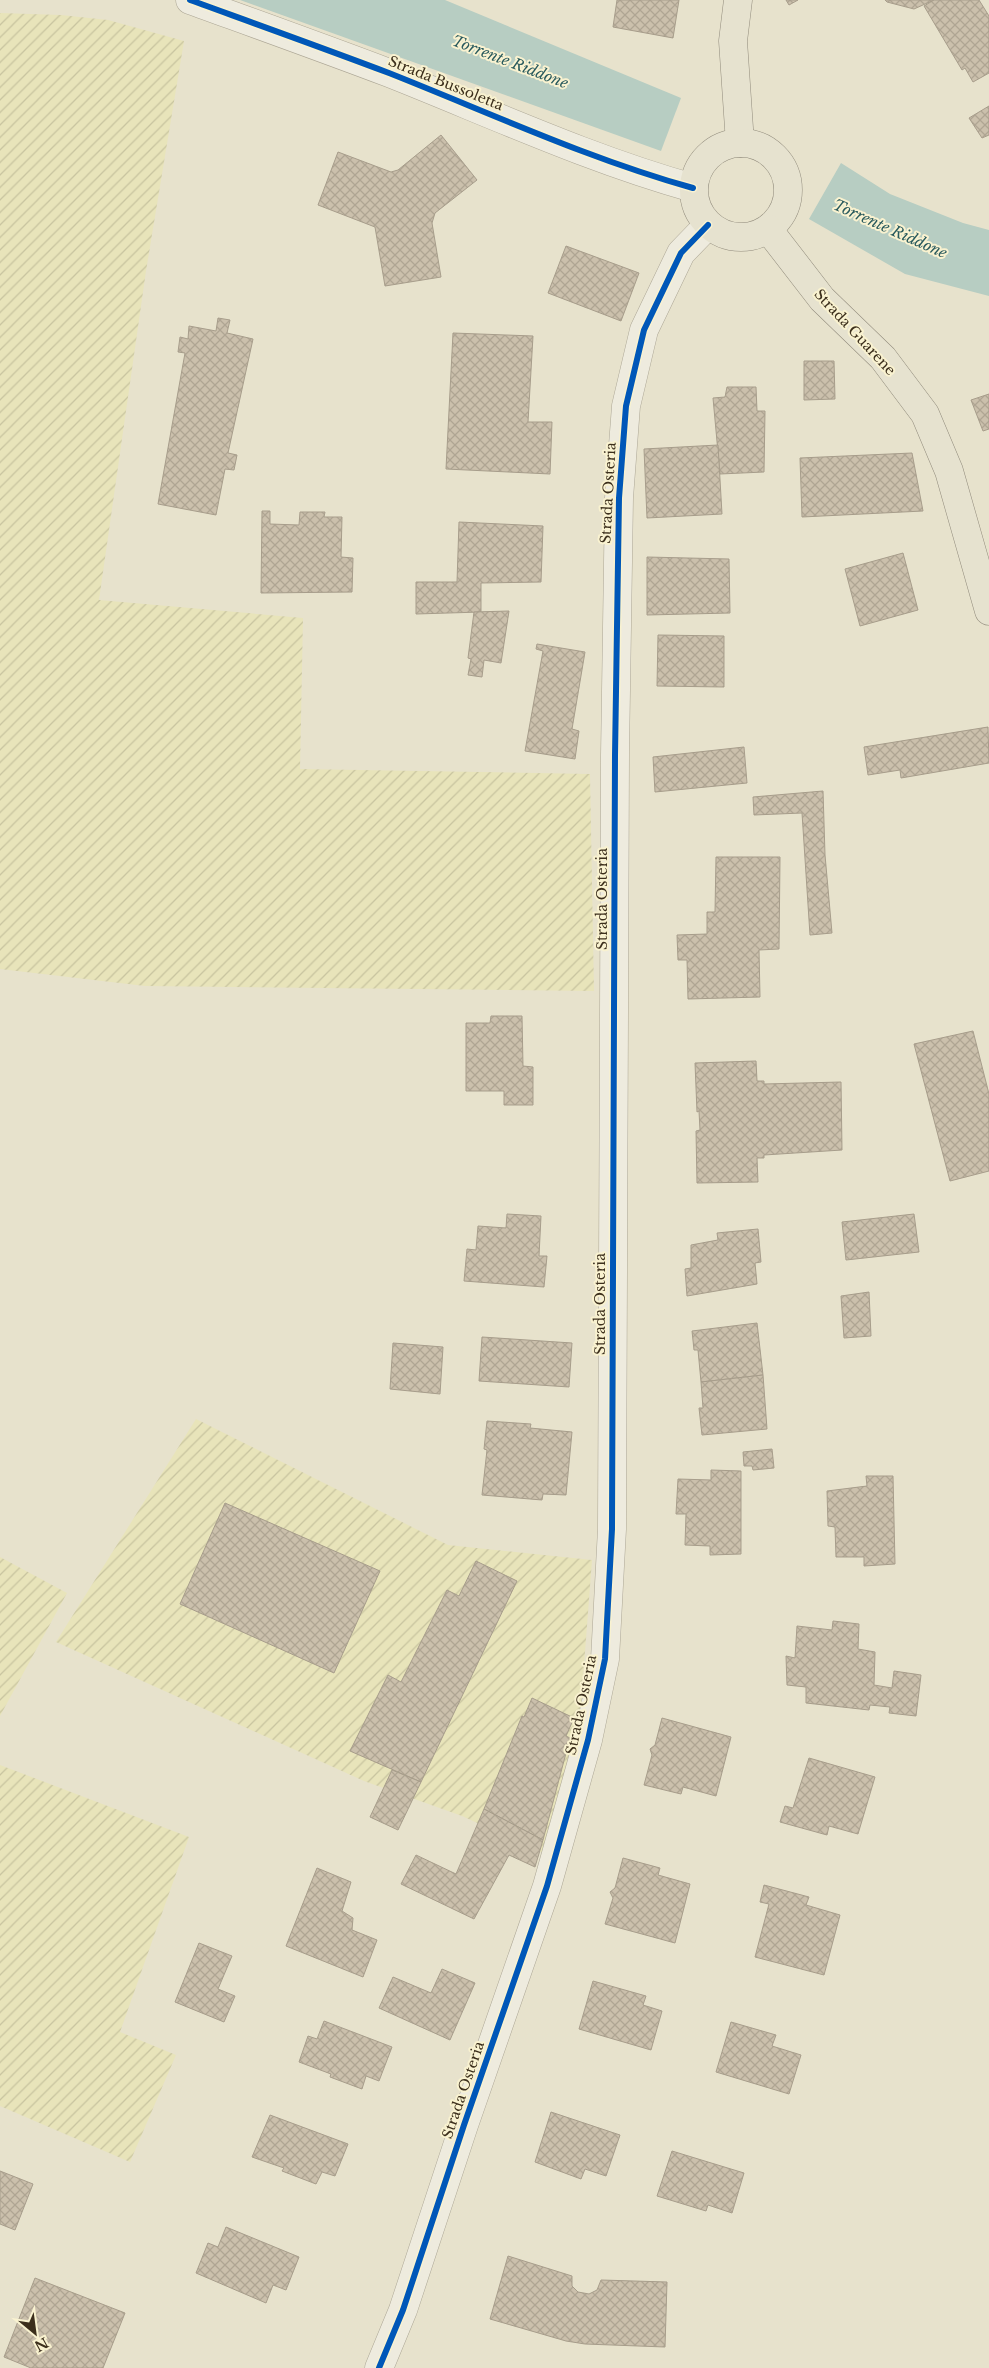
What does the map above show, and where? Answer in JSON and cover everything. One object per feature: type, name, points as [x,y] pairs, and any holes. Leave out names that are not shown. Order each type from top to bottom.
[{"type":"main road","points":[[738,0],[733,41],[740,143]]},
{"type":"main road","points":[[740,143],[754,144],[768,151],[779,162],[786,175],[788,190],[786,205],[779,218],[768,229],[753,236],[737,238],[721,233],[708,224],[700,214],[693,188],[696,174],[703,162],[713,152],[725,145],[740,143]]},
{"type":"main road","name":"Strada Guarene","points":[[768,229],[822,298],[884,358],[925,414],[949,472],[989,611]]},
{"type":"street","name":"Strada Bussoletta","points":[[190,0],[388,73],[546,138],[693,188]]},
{"type":"street","name":"Strada Osteria","points":[[379,2368],[403,2310],[464,2125],[547,1886],[588,1740],[605,1659],[612,1520],[618,538],[625,416],[644,330],[681,253],[708,224]]},
{"type":"shaded area","points":[[0,13],[61,15],[108,20],[184,41],[146,271],[99,600],[303,618],[300,769],[590,774],[594,991],[145,986],[0,969]]},
{"type":"shaded area","points":[[196,1419],[448,1545],[592,1560],[581,1705],[545,1854],[462,1816],[364,1781],[56,1642]]},
{"type":"shaded area","points":[[0,1557],[67,1593],[0,1716]]},
{"type":"shaded area","points":[[0,1765],[189,1837],[120,2032],[176,2055],[130,2162],[0,2106]]},
{"type":"water","name":"Torrente Riddone","points":[[240,0],[445,0],[681,98],[661,151]]},
{"type":"water","name":"Torrente Riddone","points":[[841,163],[890,194],[963,223],[989,230],[989,296],[905,274],[809,219]]},
{"type":"building","points":[[617,0],[679,0],[673,38],[613,27]]},
{"type":"building","points":[[786,0],[798,0],[789,5]]},
{"type":"building","points":[[885,0],[934,0],[914,9]]},
{"type":"building","points":[[934,0],[979,0],[989,16],[989,73],[973,82],[965,68],[962,70],[924,6]]},
{"type":"building","points":[[989,106],[989,135],[982,138],[969,118]]},
{"type":"building","points":[[441,135],[477,180],[435,213],[432,223],[441,277],[385,286],[375,227],[318,205],[338,152],[391,172],[398,170]]},
{"type":"building","points":[[566,246],[639,273],[621,321],[548,293]]},
{"type":"building","points":[[218,318],[230,320],[227,333],[253,339],[228,453],[237,455],[234,470],[225,469],[216,515],[158,504],[185,353],[178,352],[180,337],[188,339],[189,326],[216,331]]},
{"type":"building","points":[[453,333],[533,336],[528,422],[552,422],[550,474],[446,469]]},
{"type":"building","points":[[804,361],[834,361],[835,399],[804,400]]},
{"type":"building","points":[[727,387],[756,387],[757,411],[765,411],[764,472],[720,474],[713,398],[725,397]]},
{"type":"building","points":[[989,394],[989,429],[983,431],[971,400]]},
{"type":"building","points":[[718,445],[722,514],[647,518],[644,449]]},
{"type":"building","points":[[912,453],[923,511],[802,517],[800,458]]},
{"type":"building","points":[[262,511],[270,511],[270,524],[299,525],[300,512],[325,512],[324,517],[342,517],[341,557],[353,558],[352,592],[261,593]]},
{"type":"building","points":[[459,522],[543,526],[541,582],[481,583],[481,612],[416,614],[416,582],[457,582]]},
{"type":"building","points":[[903,553],[918,610],[860,626],[845,569]]},
{"type":"building","points":[[647,557],[729,559],[730,613],[647,615]]},
{"type":"building","points":[[509,611],[501,663],[484,660],[482,677],[468,675],[471,659],[468,658],[474,612]]},
{"type":"building","points":[[658,635],[724,636],[724,687],[657,686]]},
{"type":"building","points":[[537,644],[585,652],[572,729],[579,731],[575,759],[525,751],[543,651],[536,649]]},
{"type":"building","points":[[988,727],[989,763],[901,778],[900,770],[868,775],[864,747]]},
{"type":"building","points":[[744,747],[747,783],[655,792],[653,757]]},
{"type":"building","points":[[823,791],[825,855],[832,933],[810,935],[802,813],[754,815],[753,797]]},
{"type":"building","points":[[716,857],[780,857],[779,949],[759,950],[760,997],[688,999],[687,960],[678,960],[677,935],[707,934],[707,912],[715,912]]},
{"type":"building","points":[[491,1016],[522,1016],[523,1066],[533,1067],[533,1105],[504,1105],[504,1091],[466,1091],[466,1023],[490,1023]]},
{"type":"building","points":[[973,1031],[989,1094],[989,1171],[950,1181],[914,1044]]},
{"type":"building","points":[[756,1061],[757,1081],[764,1081],[764,1084],[841,1082],[842,1150],[764,1155],[764,1158],[757,1158],[758,1182],[697,1183],[696,1131],[700,1130],[699,1111],[697,1112],[695,1063]]},
{"type":"building","points":[[507,1214],[541,1216],[539,1256],[547,1256],[544,1287],[464,1281],[467,1249],[476,1250],[478,1226],[506,1228]]},
{"type":"building","points":[[914,1214],[919,1252],[846,1260],[842,1222]]},
{"type":"building","points":[[758,1229],[761,1262],[755,1263],[757,1284],[687,1296],[685,1269],[691,1268],[691,1245],[718,1240],[717,1233]]},
{"type":"building","points":[[869,1292],[871,1336],[844,1338],[841,1296]]},
{"type":"building","points":[[757,1323],[763,1375],[701,1382],[698,1350],[694,1350],[692,1331]]},
{"type":"building","points":[[482,1337],[572,1343],[569,1387],[479,1381]]},
{"type":"building","points":[[393,1343],[443,1347],[440,1394],[390,1389]]},
{"type":"building","points":[[763,1375],[767,1429],[702,1435],[699,1408],[703,1408],[701,1382]]},
{"type":"building","points":[[487,1421],[531,1424],[530,1428],[572,1432],[566,1495],[543,1494],[542,1500],[482,1495],[487,1450],[484,1449]]},
{"type":"building","points":[[772,1449],[774,1468],[753,1470],[752,1466],[744,1466],[743,1452]]},
{"type":"building","points":[[711,1470],[741,1471],[741,1554],[710,1555],[710,1546],[685,1545],[686,1514],[676,1514],[678,1479],[711,1480]]},
{"type":"building","points":[[866,1476],[893,1476],[895,1564],[864,1566],[864,1557],[836,1557],[835,1527],[828,1526],[827,1491],[867,1486]]},
{"type":"building","points":[[225,1503],[380,1571],[334,1673],[180,1604]]},
{"type":"building","points":[[476,1561],[517,1581],[421,1782],[350,1751],[388,1675],[401,1682],[447,1590],[459,1596]]},
{"type":"building","points":[[833,1621],[859,1624],[858,1649],[875,1652],[874,1685],[892,1688],[894,1671],[921,1675],[916,1716],[889,1713],[890,1707],[870,1705],[869,1710],[806,1703],[806,1687],[787,1685],[786,1656],[795,1658],[797,1626],[832,1630]]},
{"type":"building","points":[[532,1698],[574,1718],[566,1736],[570,1738],[543,1840],[484,1809],[522,1716],[524,1717]]},
{"type":"building","points":[[662,1718],[731,1737],[716,1796],[683,1787],[681,1794],[644,1785],[652,1755],[650,1749],[655,1745]]},
{"type":"building","points":[[809,1758],[875,1777],[858,1834],[829,1826],[827,1835],[780,1822],[785,1806],[793,1808]]},
{"type":"building","points":[[392,1770],[421,1782],[398,1830],[370,1817]]},
{"type":"building","points":[[484,1809],[543,1840],[535,1867],[509,1855],[474,1919],[401,1884],[416,1855],[456,1874]]},
{"type":"building","points":[[623,1858],[660,1868],[658,1875],[690,1884],[675,1943],[605,1924],[613,1898],[610,1892],[615,1888]]},
{"type":"building","points":[[317,1868],[351,1882],[342,1911],[353,1918],[352,1930],[377,1940],[363,1977],[286,1946]]},
{"type":"building","points":[[764,1885],[809,1897],[806,1905],[840,1915],[824,1975],[755,1957],[769,1904],[760,1902]]},
{"type":"building","points":[[199,1943],[232,1956],[218,1989],[235,1996],[224,2022],[175,2002]]},
{"type":"building","points":[[442,1969],[475,1983],[450,2040],[379,2008],[393,1977],[431,1993]]},
{"type":"building","points":[[593,1981],[646,1996],[643,2005],[662,2011],[651,2050],[579,2029]]},
{"type":"building","points":[[324,2021],[392,2047],[379,2081],[366,2076],[362,2089],[330,2077],[331,2074],[299,2062],[308,2036],[317,2039]]},
{"type":"building","points":[[731,2022],[776,2035],[772,2046],[801,2055],[789,2094],[716,2072]]},
{"type":"building","points":[[551,2112],[620,2135],[606,2176],[585,2169],[581,2179],[535,2162]]},
{"type":"building","points":[[270,2115],[348,2144],[335,2176],[322,2172],[316,2184],[282,2171],[284,2168],[252,2157]]},
{"type":"building","points":[[672,2151],[744,2173],[732,2213],[708,2205],[706,2211],[657,2196]]},
{"type":"building","points":[[0,2171],[33,2184],[15,2230],[0,2224]]},
{"type":"building","points":[[226,2227],[299,2257],[286,2290],[273,2285],[266,2303],[196,2273],[208,2243],[218,2247]]},
{"type":"building","points":[[508,2256],[572,2276],[572,2286],[578,2292],[589,2294],[597,2290],[601,2280],[667,2282],[665,2347],[585,2344],[566,2341],[490,2319]]},
{"type":"building","points":[[35,2278],[125,2313],[103,2368],[31,2368],[4,2357]]},
{"type":"cycle path","points":[[190,0],[389,73],[540,135],[616,163],[693,188]]},
{"type":"cycle path","points":[[379,2368],[403,2310],[464,2125],[547,1886],[588,1740],[605,1659],[612,1529],[615,755],[619,498],[626,406],[644,330],[681,253],[708,225]]}]
